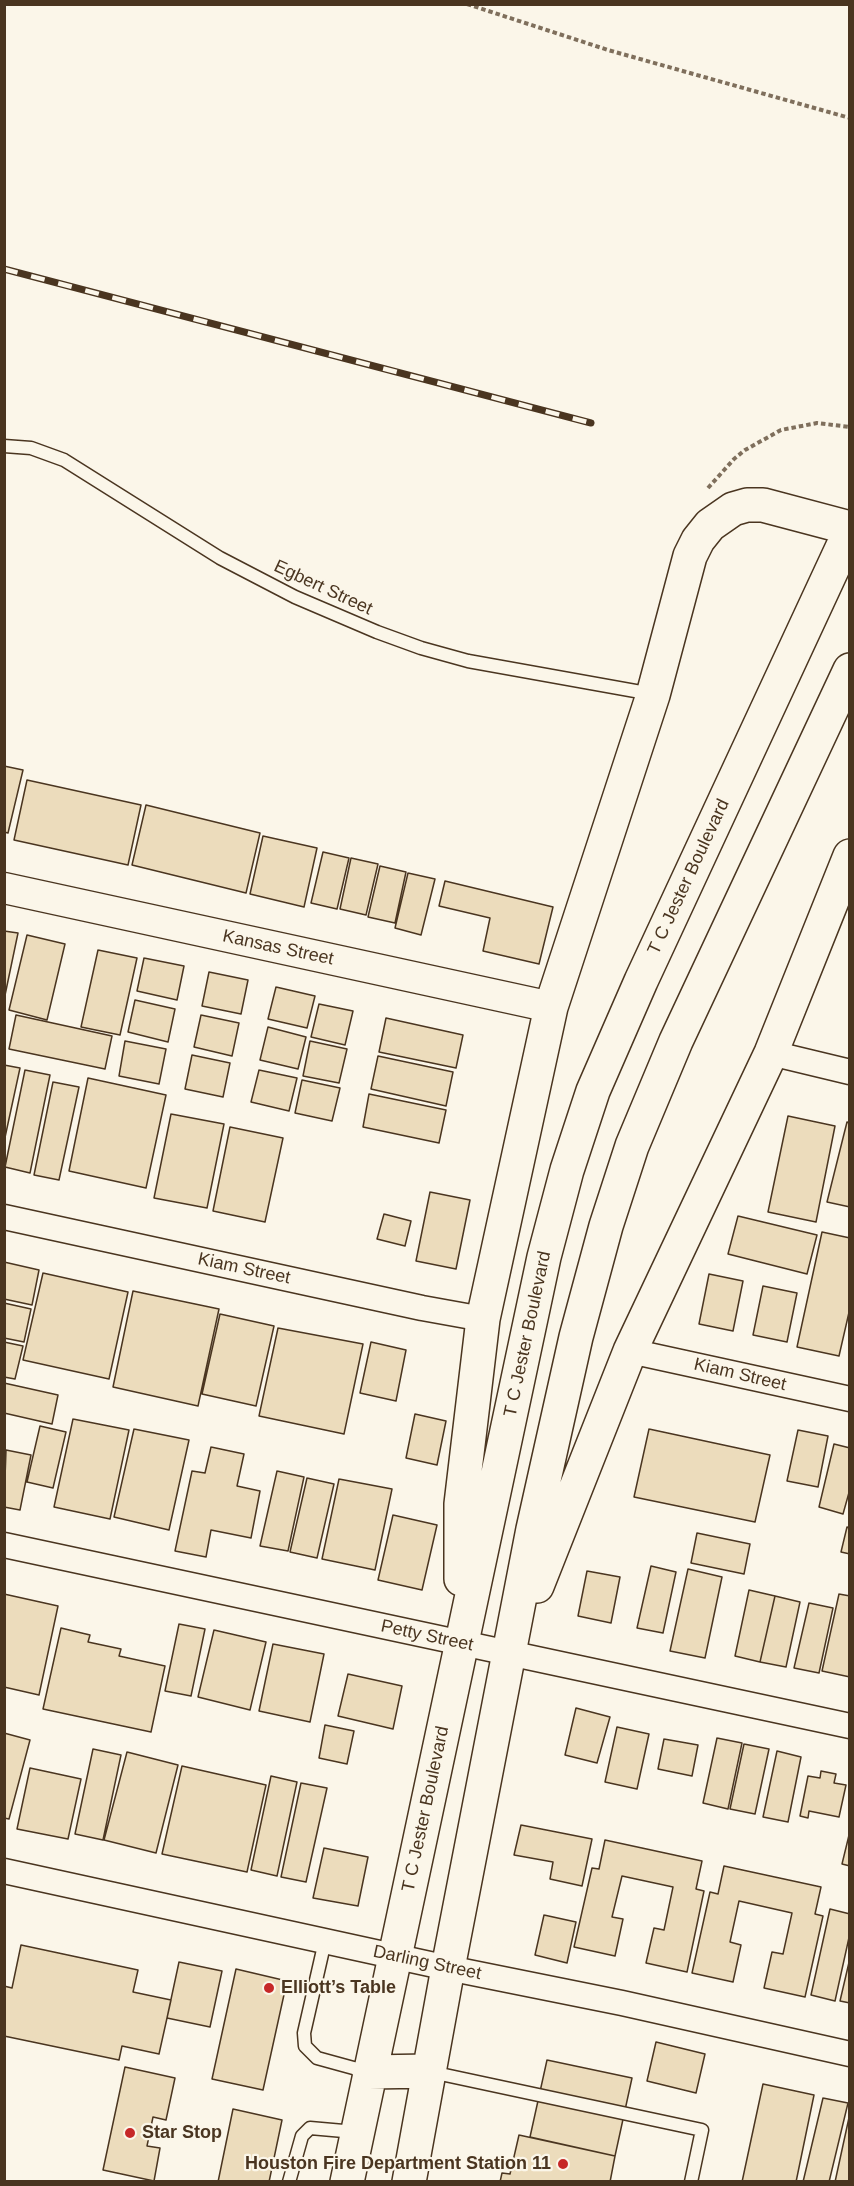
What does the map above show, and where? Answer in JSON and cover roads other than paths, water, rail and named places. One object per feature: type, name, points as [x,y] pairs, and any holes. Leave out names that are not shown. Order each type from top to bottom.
[{"type":"main road","points":[[461,1643],[461,1504],[483,1319],[551,1007],[653,695],[690,556],[698,540],[710,525],[733,510],[747,506],[763,505],[849,529]]},
{"type":"main road","name":"T C Jester Boulevard","points":[[347,2181],[544,1257],[567,1170],[593,1091],[641,981],[849,529]]},
{"type":"main road","points":[[409,2181],[533,1529],[576,1337],[606,1226],[632,1146],[681,1030],[849,672]]},
{"type":"main road","points":[[510,1654],[630,1351],[771,1053],[849,856]]},
{"type":"main road","points":[[369,2072],[429,2072]]},
{"type":"street","name":"Kansas Street","points":[[4,888],[551,1007]]},
{"type":"street","points":[[771,1053],[849,1072]]},
{"type":"street","name":"Kiam Street","points":[[4,1217],[483,1319]]},
{"type":"street","name":"Kiam Street","points":[[630,1351],[849,1399]]},
{"type":"street","name":"Petty Street","points":[[4,1545],[849,1726]]},
{"type":"street","name":"Darling Street","points":[[4,1871],[448,1968],[633,2005],[849,2054]]},
{"type":"lane","name":"Egbert Street","points":[[4,446],[31,448],[64,460],[219,558],[295,597],[377,632],[468,661],[653,695]]},
{"type":"lane","points":[[325,1941],[304,2033],[305,2046],[317,2058],[369,2072]]},
{"type":"lane","points":[[429,2072],[702,2130],[691,2181]]},
{"type":"lane","points":[[289,2181],[302,2136],[310,2128],[357,2132]]},
{"type":"railway","points":[[4,269],[591,423]]},
{"type":"place","name":"Elliott’s Table","points":[[269,1988]]},
{"type":"place","name":"Star Stop","points":[[130,2133]]},
{"type":"place","name":"Houston Fire Department Station 11","points":[[563,2164]]}]
